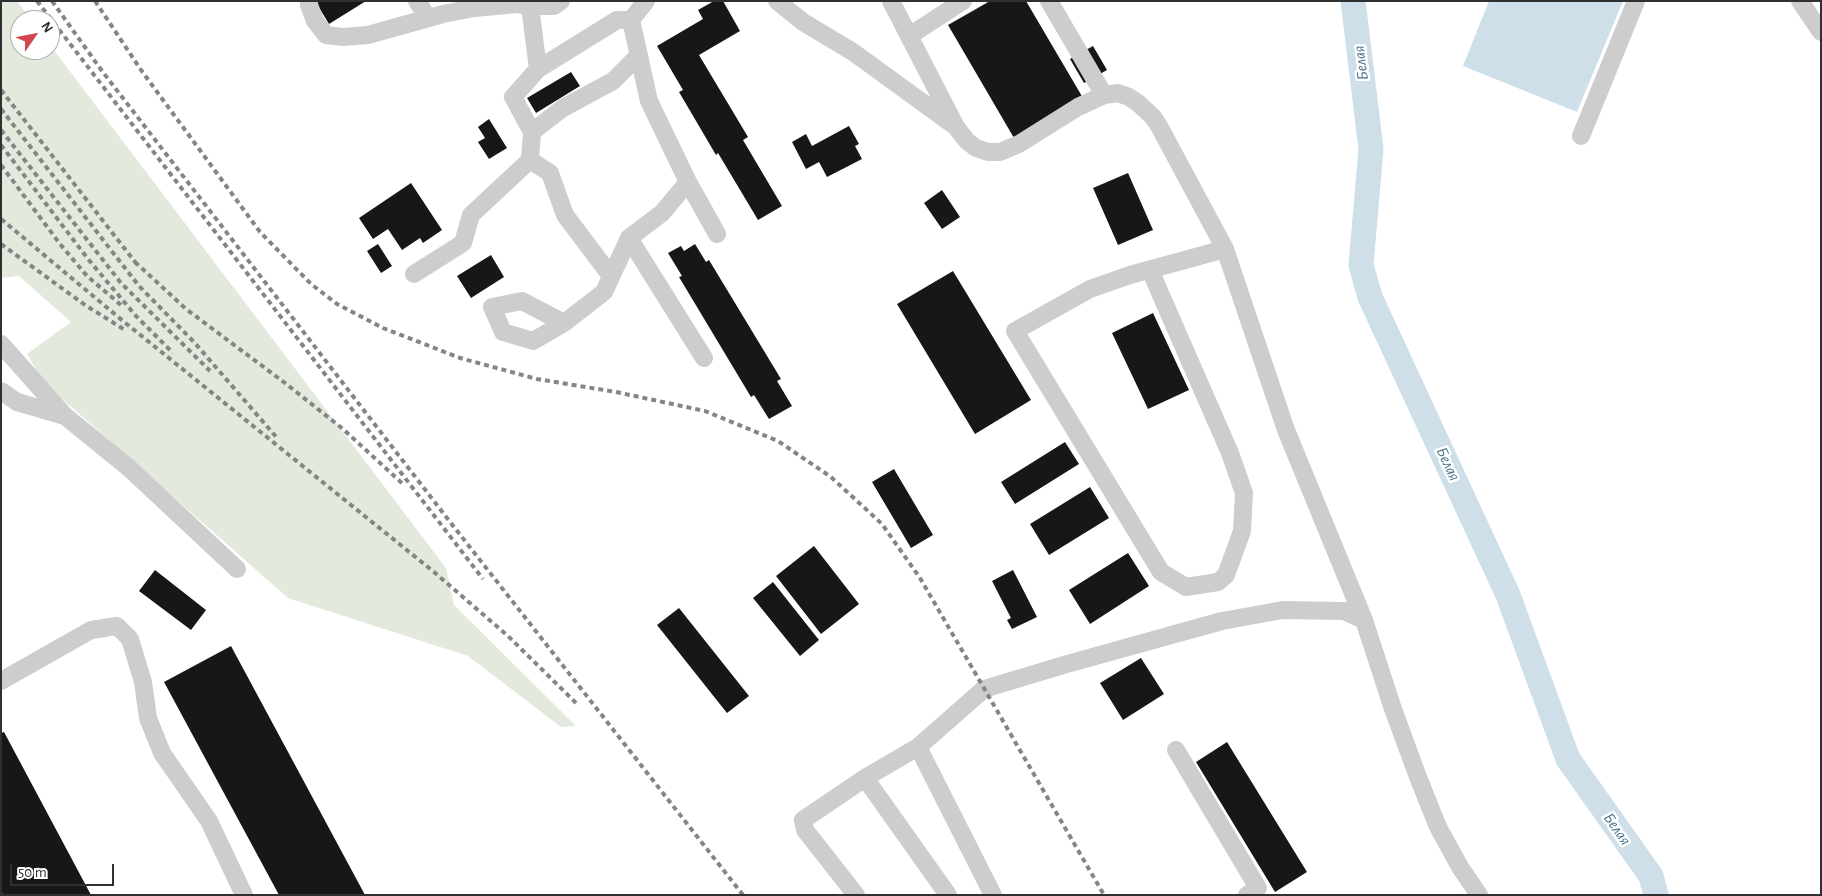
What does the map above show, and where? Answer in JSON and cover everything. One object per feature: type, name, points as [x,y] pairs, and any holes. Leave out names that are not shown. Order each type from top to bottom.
[{"type":"lane","points":[[309,1],[315,21],[326,34],[343,36],[368,35],[428,18],[474,8],[516,4],[554,6],[561,1]]},
{"type":"lane","points":[[417,1],[428,18]]},
{"type":"lane","points":[[631,20],[646,1]]},
{"type":"lane","points":[[777,1],[803,22],[854,52],[956,127]]},
{"type":"lane","points":[[891,1],[956,127],[967,141],[976,148],[988,152],[1000,152],[1019,144],[1078,107],[1104,95],[1118,93],[1129,97],[1153,117],[1226,249],[1286,430],[1364,620],[1393,709],[1438,828],[1460,867],[1479,895]]},
{"type":"lane","points":[[909,36],[963,1]]},
{"type":"lane","points":[[1049,1],[1104,95]]},
{"type":"lane","points":[[1581,136],[1636,1]]},
{"type":"lane","points":[[1800,1],[1821,32]]},
{"type":"lane","points":[[530,6],[538,69]]},
{"type":"lane","points":[[414,274],[463,243],[471,215],[530,160],[532,132],[513,97],[538,69],[617,20],[631,20]]},
{"type":"lane","points":[[631,20],[649,101],[688,182],[717,234]]},
{"type":"lane","points":[[532,132],[564,108],[612,81],[639,55]]},
{"type":"lane","points":[[530,160],[550,174],[565,215],[611,276]]},
{"type":"lane","points":[[564,323],[604,292],[629,238],[662,213],[688,182]]},
{"type":"lane","points":[[629,238],[704,358]]},
{"type":"lane","points":[[1150,270],[1230,453],[1244,493],[1242,531],[1226,574],[1218,582],[1186,587],[1161,572],[1015,331],[1090,289],[1150,270],[1226,249]]},
{"type":"lane","points":[[1,344],[65,416],[129,468],[237,569]]},
{"type":"lane","points":[[1,391],[17,402],[65,416]]},
{"type":"lane","points":[[856,895],[805,830],[804,820],[865,778],[918,747],[984,689],[1222,621],[1283,610],[1344,611],[1364,620]]},
{"type":"lane","points":[[1,680],[90,630],[117,626],[130,639],[143,682],[148,718],[162,753],[209,821],[244,895]]},
{"type":"lane","points":[[918,747],[993,895]]},
{"type":"lane","points":[[1176,750],[1258,888],[1247,895]]},
{"type":"lane","points":[[865,778],[948,895]]},
{"type":"shaded area","points":[[1,1],[17,1],[24,10],[10,10],[10,60],[60,60],[60,58],[446,568],[454,605],[576,726],[561,727],[468,656],[288,598],[43,382],[27,354],[71,322],[19,276],[1,278]]},
{"type":"shaded area","points":[[1489,1],[1623,1],[1577,112],[1463,66]]},
{"type":"building","points":[[315,1],[366,1],[329,24]]},
{"type":"building","points":[[714,1],[723,1],[740,31],[699,55],[748,137],[743,140],[782,206],[758,220],[718,153],[716,155],[679,92],[683,90],[657,46],[703,19],[698,10]]},
{"type":"building","points":[[990,1],[1026,1],[1083,98],[1014,138],[948,25]]},
{"type":"building","points":[[1093,46],[1107,70],[1084,83],[1070,59]]},
{"type":"building","points":[[571,72],[580,86],[536,113],[527,98]]},
{"type":"building","points":[[489,119],[507,148],[489,159],[478,142],[485,138],[478,127]]},
{"type":"building","points":[[849,126],[859,144],[855,146],[862,159],[827,177],[819,162],[806,169],[792,142],[806,134],[812,146]]},
{"type":"building","points":[[1128,173],[1153,230],[1118,245],[1093,188]]},
{"type":"building","points":[[411,183],[442,230],[423,243],[420,238],[402,250],[388,229],[373,239],[359,218]]},
{"type":"building","points":[[942,190],[960,217],[942,229],[924,203]]},
{"type":"building","points":[[378,244],[392,266],[381,273],[367,251]]},
{"type":"building","points":[[695,244],[706,262],[709,260],[781,379],[777,381],[792,406],[769,419],[754,395],[751,397],[679,277],[682,276],[668,253],[681,246],[684,251]]},
{"type":"building","points":[[491,255],[504,277],[471,298],[457,276]]},
{"type":"building","points":[[953,271],[1031,400],[975,434],[897,304]]},
{"type":"building","points":[[1153,313],[1189,390],[1148,409],[1112,333]]},
{"type":"building","points":[[1065,442],[1079,464],[1015,504],[1001,482]]},
{"type":"building","points":[[894,469],[933,535],[911,548],[872,482]]},
{"type":"building","points":[[1090,487],[1109,518],[1049,555],[1030,524]]},
{"type":"building","points":[[814,546],[859,604],[821,634],[776,576]]},
{"type":"building","points":[[1128,553],[1149,586],[1090,624],[1069,590]]},
{"type":"building","points":[[155,570],[206,610],[191,630],[139,591]]},
{"type":"building","points":[[1013,570],[1037,617],[1012,629],[1007,620],[1011,618],[992,581]]},
{"type":"building","points":[[773,582],[819,640],[800,656],[753,598]]},
{"type":"building","points":[[679,608],[749,696],[727,713],[657,625]]},
{"type":"building","points":[[231,646],[365,895],[279,895],[164,682]]},
{"type":"building","points":[[1141,658],[1164,694],[1123,720],[1100,683]]},
{"type":"building","points":[[4,732],[91,895],[3,895],[1,891],[1,733]]},
{"type":"building","points":[[1227,742],[1307,872],[1275,892],[1196,762]]},
{"type":"waterway","name":"Белая","points":[[1353,1],[1371,149],[1361,265],[1370,297],[1508,595],[1568,759],[1651,876],[1656,895]]},
{"type":"railway","points":[[37,1],[483,579]]},
{"type":"railway","points":[[52,1],[102,71],[447,518],[743,895]]},
{"type":"railway","points":[[95,1],[141,70],[260,232],[311,284],[337,304],[383,328],[460,358],[537,379],[616,392],[705,411],[778,441],[831,477],[882,524],[920,578],[1104,895]]},
{"type":"railway","points":[[1,90],[139,267]]},
{"type":"railway","points":[[1,109],[139,286],[194,342],[278,439]]},
{"type":"railway","points":[[1,130],[121,283],[210,371]]},
{"type":"railway","points":[[1,145],[88,259],[136,316],[173,353]]},
{"type":"railway","points":[[1,165],[60,244],[87,276],[121,305]]},
{"type":"railway","points":[[1,219],[123,321],[434,572],[508,636],[577,704]]},
{"type":"railway","points":[[1,244],[85,305],[125,330]]},
{"type":"railway","points":[[135,262],[186,309],[343,429],[404,485]]}]
